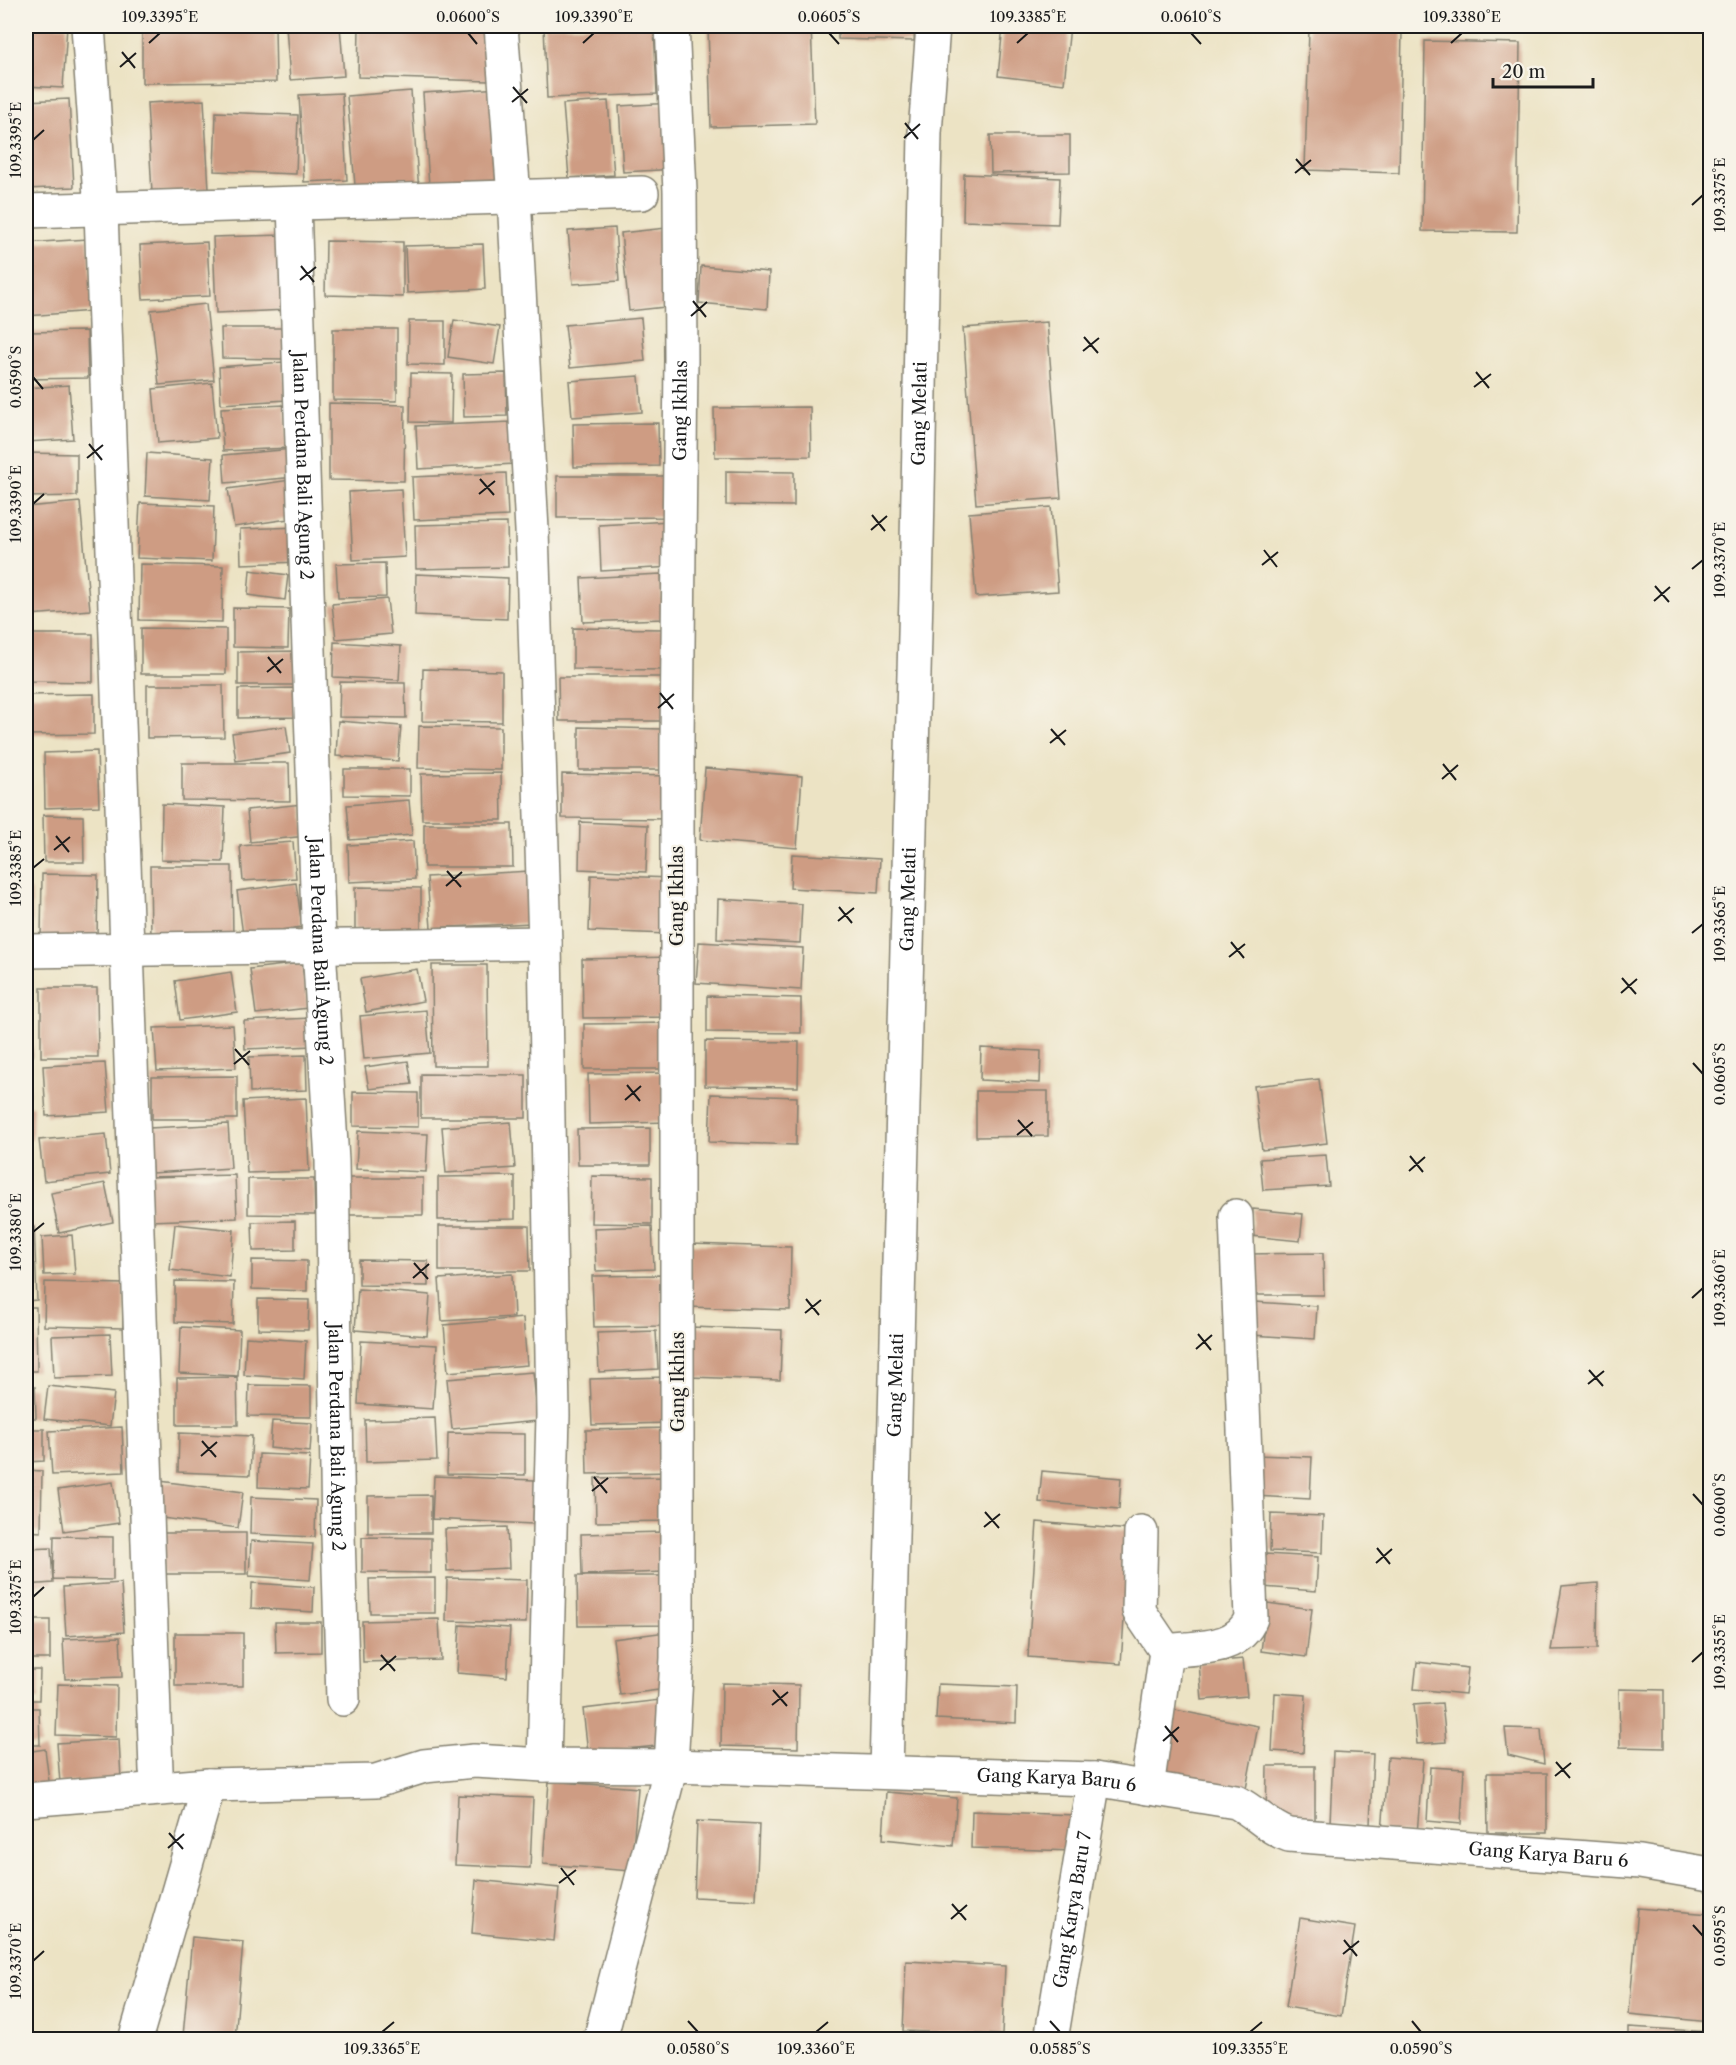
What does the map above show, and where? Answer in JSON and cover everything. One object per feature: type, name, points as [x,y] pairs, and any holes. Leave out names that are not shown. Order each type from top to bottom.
[{"type":"street","points":[[88,26],[101,211],[125,950],[156,1770]]},
{"type":"street","points":[[501,26],[514,197],[532,530],[545,943],[553,1415],[544,1758]]},
{"type":"street","name":"Gang Ikhlas","points":[[671,1766],[678,1646],[677,741],[681,371],[680,190],[672,26]]},
{"type":"street","name":"Gang Melati","points":[[886,1772],[916,595],[925,133],[933,26]]},
{"type":"street","points":[[26,211],[101,211],[642,193]]},
{"type":"street","name":"Jalan Perdana Bali Agung 2","points":[[294,204],[319,947],[332,1161],[343,1699]]},
{"type":"street","points":[[26,951],[545,943]]},
{"type":"street","points":[[1166,1651],[1228,1642],[1240,1637],[1251,1618],[1236,1216]]},
{"type":"street","points":[[1141,1532],[1139,1611],[1166,1651],[1147,1788]]},
{"type":"street","name":"Gang Karya Baru 6","points":[[26,1800],[209,1785],[376,1781],[424,1766],[544,1758],[671,1766],[1094,1779],[1236,1802],[1249,1808],[1275,1830],[1289,1835],[1640,1862],[1710,1874]]},
{"type":"street","points":[[600,2040],[671,1766]]},
{"type":"street","name":"Gang Karya Baru 7","points":[[1051,2040],[1094,1779]]},
{"type":"street","points":[[135,2040],[209,1785]]},
{"type":"building","points":[[26,26],[67,26],[63,88],[26,86]]},
{"type":"building","points":[[142,26],[275,26],[276,82],[142,83]]},
{"type":"building","points":[[286,26],[340,26],[344,76],[290,80]]},
{"type":"building","points":[[359,26],[490,26],[489,81],[358,77]]},
{"type":"building","points":[[544,26],[654,26],[657,94],[547,98]]},
{"type":"building","points":[[708,26],[811,26],[815,124],[711,127]]},
{"type":"building","points":[[838,26],[915,26],[914,41],[838,39]]},
{"type":"building","points":[[1003,26],[1070,26],[1064,84],[998,76]]},
{"type":"building","points":[[1309,28],[1402,31],[1399,173],[1305,170]]},
{"type":"building","points":[[1425,41],[1520,43],[1517,232],[1422,231]]},
{"type":"building","points":[[501,88],[507,182],[429,186],[423,93]]},
{"type":"building","points":[[411,91],[419,191],[356,196],[347,96]]},
{"type":"building","points":[[342,93],[347,180],[304,182],[299,95]]},
{"type":"building","points":[[69,99],[74,187],[26,189],[26,101]]},
{"type":"building","points":[[204,100],[209,190],[152,193],[147,103]]},
{"type":"building","points":[[608,101],[614,175],[569,178],[563,104]]},
{"type":"building","points":[[673,103],[677,169],[623,172],[619,106]]},
{"type":"building","points":[[216,112],[298,115],[296,174],[214,171]]},
{"type":"building","points":[[990,135],[1070,135],[1070,172],[991,173]]},
{"type":"building","points":[[964,174],[1060,178],[1058,224],[963,221]]},
{"type":"building","points":[[615,228],[619,281],[573,284],[568,231]]},
{"type":"building","points":[[666,228],[674,306],[629,311],[621,233]]},
{"type":"building","points":[[285,235],[288,310],[216,313],[213,237]]},
{"type":"building","points":[[88,239],[93,311],[26,316],[26,243]]},
{"type":"building","points":[[326,241],[403,242],[403,297],[325,295]]},
{"type":"building","points":[[207,242],[210,296],[143,299],[140,245]]},
{"type":"building","points":[[483,244],[485,289],[407,293],[405,246]]},
{"type":"building","points":[[701,266],[769,272],[767,309],[699,303]]},
{"type":"building","points":[[206,304],[214,380],[159,385],[151,310]]},
{"type":"building","points":[[641,318],[645,361],[570,368],[565,325]]},
{"type":"building","points":[[454,320],[500,327],[494,364],[448,357]]},
{"type":"building","points":[[409,321],[445,321],[445,365],[408,364]]},
{"type":"building","points":[[1047,322],[1061,498],[976,504],[963,328]]},
{"type":"building","points":[[221,328],[285,328],[285,359],[222,358]]},
{"type":"building","points":[[333,329],[397,329],[397,401],[333,400]]},
{"type":"building","points":[[87,331],[88,378],[26,379],[26,332]]},
{"type":"building","points":[[284,362],[287,400],[221,404],[219,367]]},
{"type":"building","points":[[411,373],[452,374],[451,423],[410,422]]},
{"type":"building","points":[[506,373],[507,416],[464,417],[463,374]]},
{"type":"building","points":[[639,376],[642,412],[572,417],[569,381]]},
{"type":"building","points":[[212,383],[217,438],[158,443],[153,389]]},
{"type":"building","points":[[69,385],[73,439],[27,442],[26,388]]},
{"type":"building","points":[[329,403],[405,405],[404,481],[329,480]]},
{"type":"building","points":[[285,405],[288,448],[223,451],[221,408]]},
{"type":"building","points":[[810,407],[811,456],[715,457],[714,408]]},
{"type":"building","points":[[512,422],[515,464],[418,469],[416,426]]},
{"type":"building","points":[[658,423],[659,466],[574,467],[573,424]]},
{"type":"building","points":[[294,449],[297,477],[225,483],[223,455]]},
{"type":"building","points":[[26,453],[77,454],[77,496],[26,497]]},
{"type":"building","points":[[147,453],[213,458],[210,500],[145,496]]},
{"type":"building","points":[[726,471],[794,472],[794,506],[726,505]]},
{"type":"building","points":[[506,473],[508,516],[414,520],[412,477]]},
{"type":"building","points":[[557,476],[675,476],[675,517],[557,518]]},
{"type":"building","points":[[290,480],[295,518],[234,527],[228,489]]},
{"type":"building","points":[[401,489],[405,557],[353,560],[349,492]]},
{"type":"building","points":[[80,502],[90,610],[30,615],[26,572],[26,507]]},
{"type":"building","points":[[140,503],[214,506],[212,561],[137,558]]},
{"type":"building","points":[[1051,507],[1058,591],[976,597],[969,513]]},
{"type":"building","points":[[670,521],[673,567],[601,571],[599,525]]},
{"type":"building","points":[[507,523],[508,567],[416,569],[415,525]]},
{"type":"building","points":[[301,527],[302,562],[241,564],[240,529]]},
{"type":"building","points":[[385,563],[386,597],[338,598],[336,564]]},
{"type":"building","points":[[140,564],[223,566],[222,622],[139,620]]},
{"type":"building","points":[[250,570],[288,575],[285,600],[248,595]]},
{"type":"building","points":[[416,574],[508,578],[507,619],[415,615]]},
{"type":"building","points":[[661,574],[663,619],[583,622],[581,578]]},
{"type":"building","points":[[387,599],[391,634],[336,639],[332,604]]},
{"type":"building","points":[[233,608],[289,609],[288,648],[233,647]]},
{"type":"building","points":[[141,628],[226,629],[226,674],[141,674]]},
{"type":"building","points":[[573,628],[665,629],[665,670],[573,669]]},
{"type":"building","points":[[28,634],[93,634],[93,682],[28,681]]},
{"type":"building","points":[[334,642],[401,646],[399,680],[333,677]]},
{"type":"building","points":[[302,651],[302,685],[238,685],[238,652]]},
{"type":"building","points":[[423,669],[502,671],[502,722],[422,721]]},
{"type":"building","points":[[558,677],[665,677],[665,721],[559,721]]},
{"type":"building","points":[[340,682],[405,683],[406,718],[339,717]]},
{"type":"building","points":[[147,685],[223,685],[224,737],[147,738]]},
{"type":"building","points":[[301,688],[302,717],[238,718],[238,689]]},
{"type":"building","points":[[94,694],[94,734],[26,735],[26,695]]},
{"type":"building","points":[[338,721],[401,726],[398,761],[336,756]]},
{"type":"building","points":[[286,726],[290,753],[236,761],[232,733]]},
{"type":"building","points":[[419,726],[501,727],[501,770],[418,768]]},
{"type":"building","points":[[579,727],[662,729],[662,770],[579,770]]},
{"type":"building","points":[[97,751],[99,806],[45,808],[44,753]]},
{"type":"building","points":[[182,763],[289,763],[290,801],[182,800]]},
{"type":"building","points":[[705,768],[802,776],[797,848],[700,840]]},
{"type":"building","points":[[344,769],[410,769],[410,796],[344,795]]},
{"type":"building","points":[[501,773],[502,820],[422,820],[421,774]]},
{"type":"building","points":[[562,774],[673,776],[673,819],[562,818]]},
{"type":"building","points":[[409,800],[412,835],[350,840],[347,805]]},
{"type":"building","points":[[162,804],[225,807],[223,862],[161,860]]},
{"type":"building","points":[[302,804],[306,836],[250,842],[247,810]]},
{"type":"building","points":[[43,815],[83,816],[84,862],[44,862]]},
{"type":"building","points":[[580,822],[648,825],[646,872],[579,869]]},
{"type":"building","points":[[424,824],[512,824],[513,867],[424,867]]},
{"type":"building","points":[[413,841],[415,879],[349,882],[348,845]]},
{"type":"building","points":[[293,842],[296,878],[243,881],[240,846]]},
{"type":"building","points":[[792,854],[880,859],[878,893],[790,888]]},
{"type":"building","points":[[150,866],[232,866],[233,940],[151,939]]},
{"type":"building","points":[[529,871],[532,923],[431,928],[427,877]]},
{"type":"building","points":[[42,874],[98,875],[97,939],[41,938]]},
{"type":"building","points":[[591,875],[670,878],[668,934],[589,931]]},
{"type":"building","points":[[296,883],[302,927],[243,935],[237,891]]},
{"type":"building","points":[[355,887],[421,888],[421,930],[355,929]]},
{"type":"building","points":[[26,890],[31,890],[33,936],[26,937]]},
{"type":"building","points":[[718,899],[802,904],[800,943],[717,939]]},
{"type":"building","points":[[699,942],[803,948],[801,990],[696,983]]},
{"type":"building","points":[[671,957],[672,1017],[583,1018],[582,959]]},
{"type":"building","points":[[302,963],[308,1008],[256,1014],[250,969]]},
{"type":"building","points":[[432,965],[487,965],[488,1066],[433,1066]]},
{"type":"building","points":[[417,969],[423,1001],[366,1012],[360,979]]},
{"type":"building","points":[[231,972],[237,1012],[180,1020],[175,981]]},
{"type":"building","points":[[26,986],[29,986],[33,1056],[26,1057]]},
{"type":"building","points":[[41,988],[97,988],[98,1057],[41,1057]]},
{"type":"building","points":[[707,996],[801,998],[801,1033],[707,1032]]},
{"type":"building","points":[[426,1010],[430,1053],[364,1059],[360,1016]]},
{"type":"building","points":[[312,1018],[313,1046],[245,1049],[244,1021]]},
{"type":"building","points":[[672,1023],[673,1069],[584,1069],[584,1024]]},
{"type":"building","points":[[233,1025],[236,1068],[157,1071],[154,1028]]},
{"type":"building","points":[[705,1041],[799,1042],[798,1087],[705,1086]]},
{"type":"building","points":[[981,1048],[1041,1051],[1040,1083],[980,1080]]},
{"type":"building","points":[[306,1055],[307,1090],[250,1092],[249,1057]]},
{"type":"building","points":[[408,1061],[412,1084],[369,1089],[365,1067]]},
{"type":"building","points":[[105,1063],[109,1112],[46,1116],[43,1066]]},
{"type":"building","points":[[26,1065],[28,1065],[29,1095],[26,1095]]},
{"type":"building","points":[[667,1073],[669,1122],[589,1124],[588,1074]]},
{"type":"building","points":[[421,1074],[526,1075],[526,1118],[421,1118]]},
{"type":"building","points":[[237,1076],[237,1119],[152,1119],[152,1077]]},
{"type":"building","points":[[1319,1079],[1327,1143],[1262,1150],[1254,1086]]},
{"type":"building","points":[[976,1091],[1048,1091],[1048,1136],[976,1137]]},
{"type":"building","points":[[353,1092],[418,1093],[418,1127],[353,1126]]},
{"type":"building","points":[[711,1094],[797,1097],[796,1145],[709,1142]]},
{"type":"building","points":[[306,1098],[309,1171],[247,1173],[243,1101]]},
{"type":"building","points":[[26,1106],[33,1106],[32,1140],[26,1140]]},
{"type":"building","points":[[511,1122],[515,1168],[446,1173],[442,1127]]},
{"type":"building","points":[[228,1124],[231,1168],[152,1173],[149,1128]]},
{"type":"building","points":[[650,1128],[650,1165],[578,1165],[577,1129]]},
{"type":"building","points":[[358,1131],[428,1134],[426,1172],[356,1169]]},
{"type":"building","points":[[106,1134],[110,1174],[44,1181],[39,1140]]},
{"type":"building","points":[[1326,1155],[1329,1186],[1263,1190],[1260,1159]]},
{"type":"building","points":[[235,1175],[237,1218],[149,1221],[147,1177]]},
{"type":"building","points":[[515,1176],[515,1219],[438,1220],[438,1177]]},
{"type":"building","points":[[592,1176],[652,1177],[652,1224],[591,1223]]},
{"type":"building","points":[[348,1178],[423,1178],[423,1215],[348,1215]]},
{"type":"building","points":[[248,1179],[314,1179],[315,1215],[248,1214]]},
{"type":"building","points":[[105,1183],[113,1222],[59,1233],[51,1193]]},
{"type":"building","points":[[1253,1209],[1303,1214],[1300,1241],[1251,1236]]},
{"type":"building","points":[[295,1221],[295,1250],[253,1251],[252,1222]]},
{"type":"building","points":[[175,1224],[234,1230],[230,1277],[170,1270]]},
{"type":"building","points":[[439,1226],[529,1226],[530,1271],[439,1271]]},
{"type":"building","points":[[652,1226],[654,1269],[596,1271],[594,1228]]},
{"type":"building","points":[[34,1227],[37,1300],[26,1301],[26,1228]]},
{"type":"building","points":[[72,1235],[75,1274],[44,1275],[42,1237]]},
{"type":"building","points":[[690,1244],[791,1247],[790,1310],[688,1307]]},
{"type":"building","points":[[1323,1253],[1324,1295],[1249,1295],[1249,1254]]},
{"type":"building","points":[[252,1260],[307,1261],[307,1291],[252,1289]]},
{"type":"building","points":[[359,1260],[428,1261],[428,1286],[359,1285]]},
{"type":"building","points":[[512,1274],[514,1317],[442,1321],[439,1279]]},
{"type":"building","points":[[662,1275],[663,1326],[594,1327],[592,1276]]},
{"type":"building","points":[[175,1281],[234,1282],[233,1324],[175,1322]]},
{"type":"building","points":[[45,1282],[124,1284],[123,1328],[44,1326]]},
{"type":"building","points":[[358,1289],[430,1295],[427,1336],[355,1330]]},
{"type":"building","points":[[258,1299],[309,1300],[308,1330],[258,1329]]},
{"type":"building","points":[[1254,1302],[1317,1306],[1315,1339],[1252,1335]]},
{"type":"building","points":[[26,1307],[36,1307],[37,1371],[26,1371]]},
{"type":"building","points":[[523,1318],[527,1365],[448,1372],[444,1325]]},
{"type":"building","points":[[181,1327],[240,1330],[238,1376],[179,1373]]},
{"type":"building","points":[[690,1327],[782,1330],[780,1380],[689,1377]]},
{"type":"building","points":[[656,1331],[658,1369],[599,1372],[597,1333]]},
{"type":"building","points":[[110,1334],[112,1376],[54,1378],[52,1336]]},
{"type":"building","points":[[246,1337],[306,1341],[304,1379],[244,1375]]},
{"type":"building","points":[[361,1341],[437,1345],[433,1409],[358,1404]]},
{"type":"building","points":[[533,1372],[538,1421],[452,1429],[447,1379]]},
{"type":"building","points":[[237,1377],[238,1425],[177,1425],[177,1378]]},
{"type":"building","points":[[666,1377],[668,1423],[592,1425],[590,1379]]},
{"type":"building","points":[[249,1385],[311,1386],[311,1417],[248,1416]]},
{"type":"building","points":[[48,1386],[114,1393],[110,1426],[44,1419]]},
{"type":"building","points":[[26,1387],[35,1387],[36,1418],[26,1418]]},
{"type":"building","points":[[435,1418],[437,1460],[366,1462],[365,1420]]},
{"type":"building","points":[[272,1421],[312,1423],[310,1452],[270,1448]]},
{"type":"building","points":[[122,1427],[124,1472],[52,1475],[49,1431]]},
{"type":"building","points":[[667,1428],[668,1472],[587,1474],[586,1430]]},
{"type":"building","points":[[26,1429],[44,1429],[44,1461],[26,1462]]},
{"type":"building","points":[[179,1433],[252,1436],[250,1475],[178,1472]]},
{"type":"building","points":[[448,1433],[525,1434],[525,1475],[447,1474]]},
{"type":"building","points":[[259,1454],[310,1456],[308,1489],[258,1487]]},
{"type":"building","points":[[1254,1455],[1312,1457],[1310,1499],[1253,1496]]},
{"type":"building","points":[[26,1470],[42,1471],[41,1532],[26,1531]]},
{"type":"building","points":[[1042,1471],[1121,1478],[1119,1509],[1039,1502]]},
{"type":"building","points":[[434,1476],[535,1480],[533,1524],[432,1519]]},
{"type":"building","points":[[672,1477],[672,1521],[596,1522],[595,1478]]},
{"type":"building","points":[[160,1481],[243,1492],[238,1528],[155,1517]]},
{"type":"building","points":[[113,1482],[119,1523],[64,1531],[58,1490]]},
{"type":"building","points":[[431,1495],[431,1533],[368,1533],[368,1496]]},
{"type":"building","points":[[251,1497],[316,1500],[315,1537],[250,1534]]},
{"type":"building","points":[[1271,1514],[1323,1516],[1322,1553],[1270,1551]]},
{"type":"building","points":[[1037,1522],[1130,1530],[1121,1664],[1028,1657]]},
{"type":"building","points":[[507,1527],[509,1568],[447,1571],[445,1529]]},
{"type":"building","points":[[664,1532],[665,1572],[582,1575],[581,1534]]},
{"type":"building","points":[[161,1533],[246,1533],[246,1574],[162,1574]]},
{"type":"building","points":[[54,1536],[113,1537],[113,1580],[53,1579]]},
{"type":"building","points":[[362,1537],[431,1538],[431,1573],[362,1572]]},
{"type":"building","points":[[251,1541],[313,1544],[310,1580],[249,1576]]},
{"type":"building","points":[[51,1548],[53,1583],[26,1585],[26,1549]]},
{"type":"building","points":[[1265,1554],[1318,1557],[1316,1591],[1263,1587]]},
{"type":"building","points":[[577,1576],[670,1576],[670,1625],[578,1626]]},
{"type":"building","points":[[435,1578],[435,1613],[370,1613],[369,1579]]},
{"type":"building","points":[[447,1578],[527,1580],[526,1623],[446,1621]]},
{"type":"building","points":[[121,1583],[124,1632],[66,1636],[63,1587]]},
{"type":"building","points":[[252,1583],[314,1587],[313,1612],[251,1608]]},
{"type":"building","points":[[1598,1583],[1597,1649],[1551,1650],[1562,1586]]},
{"type":"building","points":[[1267,1603],[1312,1609],[1306,1657],[1261,1651]]},
{"type":"building","points":[[439,1619],[441,1660],[363,1662],[362,1621]]},
{"type":"building","points":[[26,1620],[50,1620],[50,1659],[26,1659]]},
{"type":"building","points":[[275,1622],[321,1622],[321,1652],[276,1653]]},
{"type":"building","points":[[460,1625],[510,1628],[507,1677],[457,1673]]},
{"type":"building","points":[[666,1632],[674,1688],[620,1695],[613,1639]]},
{"type":"building","points":[[175,1633],[243,1633],[243,1686],[175,1686]]},
{"type":"building","points":[[120,1637],[122,1677],[65,1679],[63,1639]]},
{"type":"building","points":[[1243,1659],[1247,1696],[1202,1700],[1199,1663]]},
{"type":"building","points":[[1417,1662],[1468,1668],[1465,1694],[1414,1689]]},
{"type":"building","points":[[26,1670],[40,1670],[39,1700],[26,1700]]},
{"type":"building","points":[[722,1683],[799,1685],[798,1748],[721,1746]]},
{"type":"building","points":[[58,1684],[117,1686],[116,1737],[56,1735]]},
{"type":"building","points":[[938,1684],[1017,1687],[1016,1723],[936,1719]]},
{"type":"building","points":[[1619,1689],[1664,1690],[1664,1748],[1620,1747]]},
{"type":"building","points":[[1275,1693],[1306,1695],[1303,1753],[1272,1751]]},
{"type":"building","points":[[660,1700],[666,1745],[588,1753],[583,1709]]},
{"type":"building","points":[[1442,1703],[1446,1742],[1417,1744],[1413,1705]]},
{"type":"building","points":[[26,1708],[39,1708],[40,1745],[26,1745]]},
{"type":"building","points":[[1170,1709],[1258,1726],[1245,1794],[1157,1777]]},
{"type":"building","points":[[1505,1728],[1541,1729],[1544,1764],[1508,1755]]},
{"type":"building","points":[[119,1739],[121,1780],[60,1783],[57,1743]]},
{"type":"building","points":[[45,1749],[50,1789],[26,1792],[26,1752]]},
{"type":"building","points":[[1333,1752],[1373,1754],[1370,1825],[1330,1823]]},
{"type":"building","points":[[1388,1757],[1423,1760],[1417,1834],[1382,1831]]},
{"type":"building","points":[[1267,1766],[1315,1766],[1315,1821],[1266,1820]]},
{"type":"building","points":[[1430,1767],[1464,1769],[1461,1824],[1427,1821]]},
{"type":"building","points":[[1487,1773],[1547,1773],[1547,1833],[1488,1833]]},
{"type":"building","points":[[549,1781],[638,1788],[631,1871],[543,1864]]},
{"type":"building","points":[[886,1792],[957,1798],[953,1846],[883,1839]]},
{"type":"building","points":[[458,1795],[533,1798],[530,1868],[455,1865]]},
{"type":"building","points":[[972,1811],[1075,1815],[1074,1851],[971,1848]]},
{"type":"building","points":[[697,1821],[759,1824],[756,1900],[694,1897]]},
{"type":"building","points":[[476,1880],[559,1888],[554,1941],[472,1933]]},
{"type":"building","points":[[1638,1908],[1710,1914],[1710,2022],[1629,2014]]},
{"type":"building","points":[[1300,1918],[1355,1927],[1341,2016],[1286,2007]]},
{"type":"building","points":[[192,1937],[243,1942],[235,2040],[183,2036]]},
{"type":"building","points":[[906,1961],[1005,1966],[1002,2035],[903,2031]]},
{"type":"building","points":[[1629,2027],[1710,2032],[1710,2040],[1629,2040]]}]
